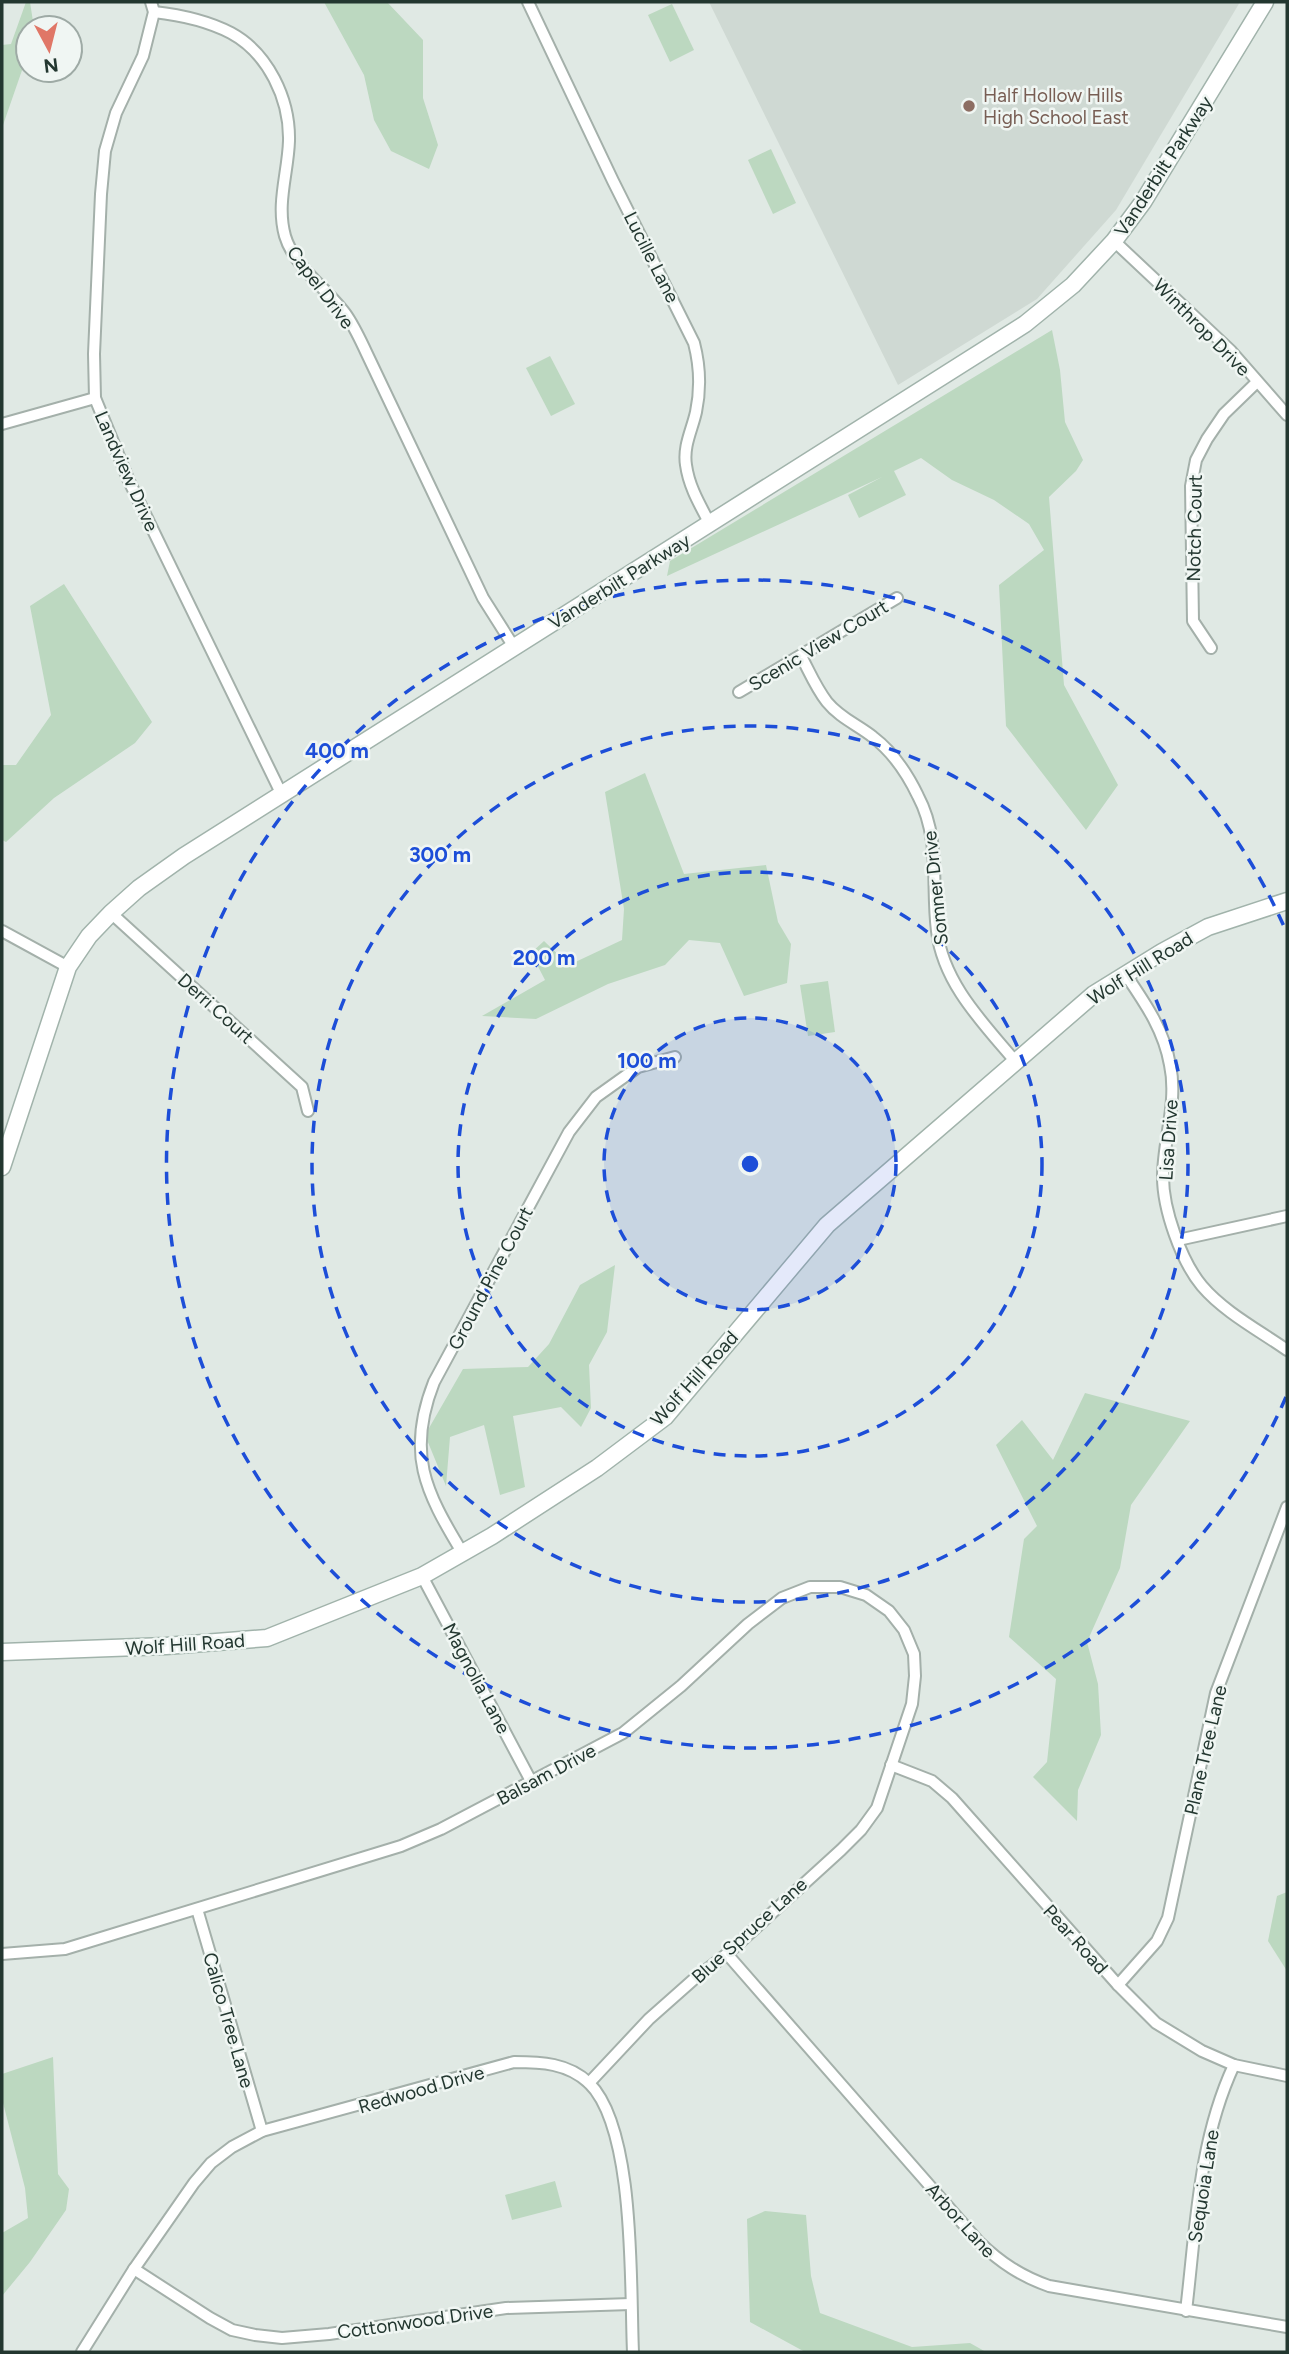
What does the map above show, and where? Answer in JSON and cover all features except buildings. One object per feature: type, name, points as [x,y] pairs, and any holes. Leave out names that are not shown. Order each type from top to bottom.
[{"type":"main road","name":"Vanderbilt Parkway","points":[[2,1167],[68,967],[89,936],[111,913],[139,888],[184,856],[1025,324],[1073,285],[1114,241],[1143,202],[1265,2]]},
{"type":"main road","name":"Wolf Hill Road","points":[[2,1652],[166,1646],[267,1638],[422,1576],[492,1536],[597,1468],[664,1417],[827,1225],[1094,994],[1208,927],[1287,901]]},
{"type":"street","name":"Lucille Lane","points":[[528,2],[694,343],[699,364],[699,390],[685,462],[692,489],[710,524]]},
{"type":"street","name":"Landview Drive","points":[[153,7],[143,56],[116,113],[105,151],[100,194],[95,398],[129,481],[282,795]]},
{"type":"street","name":"Capel Drive","points":[[153,7],[196,19],[233,34],[268,67],[280,89],[287,118],[289,141],[281,220],[286,240],[300,262],[346,316],[367,354],[483,598],[514,647]]},
{"type":"street","name":"Winthrop Drive","points":[[1114,241],[1231,351],[1287,415]]},
{"type":"street","name":"Notch Court","points":[[1211,648],[1193,621],[1191,486],[1196,460],[1207,439],[1224,414],[1257,382]]},
{"type":"street","points":[[2,424],[95,398]]},
{"type":"street","name":"Scenic View Court","points":[[738,692],[897,598]]},
{"type":"street","name":"Somner Drive","points":[[801,656],[828,703],[893,755],[920,799],[931,832],[936,863],[937,932],[944,962],[960,993],[1015,1061]]},
{"type":"street","name":"Derri Court","points":[[111,913],[302,1087],[308,1111]]},
{"type":"street","points":[[2,931],[68,967]]},
{"type":"street","name":"Lisa Drive","points":[[1126,975],[1150,1010],[1171,1067],[1172,1098],[1163,1177],[1166,1208],[1190,1268],[1203,1286],[1221,1303],[1287,1350]]},
{"type":"street","name":"Ground Pine Court","points":[[462,1552],[429,1492],[421,1468],[423,1409],[434,1382],[569,1132],[596,1097],[638,1067],[675,1057]]},
{"type":"street","points":[[1178,1240],[1287,1216]]},
{"type":"street","name":"Plane Tree Lane","points":[[1118,1986],[1157,1941],[1168,1918],[1216,1693],[1287,1507]]},
{"type":"street","name":"Magnolia Lane","points":[[422,1576],[531,1781]]},
{"type":"street","name":"Balsam Drive","points":[[2,1954],[65,1949],[401,1846],[441,1829],[623,1733],[681,1686],[748,1624],[782,1598],[810,1587],[840,1587],[866,1595],[889,1611],[904,1630],[914,1654],[915,1676],[912,1704],[891,1765]]},
{"type":"street","name":"Pear Road","points":[[891,1765],[932,1781],[953,1798],[1118,1986],[1156,2023],[1202,2051],[1234,2066],[1287,2076]]},
{"type":"street","name":"Blue Spruce Lane","points":[[589,2083],[649,2019],[727,1954],[861,1830],[877,1808],[891,1765]]},
{"type":"street","name":"Calico Tree Lane","points":[[197,1909],[261,2132]]},
{"type":"street","name":"Arbor Lane","points":[[727,1954],[999,2262],[1021,2276],[1049,2286],[1287,2327]]},
{"type":"street","name":"Redwood Drive","points":[[82,2352],[134,2269],[194,2183],[211,2163],[232,2147],[261,2132],[514,2062],[546,2062],[569,2069],[589,2083],[603,2103],[615,2131],[626,2192],[633,2352]]},
{"type":"street","name":"Sequoia Lane","points":[[1186,2311],[1204,2160],[1214,2116],[1234,2066]]},
{"type":"street","name":"Cottonwood Drive","points":[[134,2269],[232,2330],[282,2338],[329,2334],[506,2308],[631,2304]]},
{"type":"shaded area","name":"Half Hollow Hills High School East","points":[[709,2],[1240,2],[1116,210],[1037,299],[898,385]]},
{"type":"green space","points":[[26,2],[30,2],[32,14],[22,14]]},
{"type":"green space","points":[[324,2],[387,2],[423,40],[423,98],[438,145],[429,169],[391,151],[374,120],[364,75]]},
{"type":"green space","points":[[672,4],[694,50],[670,62],[648,15]]},
{"type":"green space","points":[[14,36],[14,84],[17,84],[2,128],[2,45],[11,44]]},
{"type":"green space","points":[[771,149],[796,203],[773,214],[748,160]]},
{"type":"green space","points":[[1052,330],[1060,370],[1065,422],[1083,460],[1076,471],[1049,497],[1064,685],[1118,785],[1086,830],[1006,726],[999,585],[1044,550],[1029,524],[994,500],[952,480],[921,458],[894,471],[906,495],[859,518],[848,495],[882,477],[667,576],[670,561]]},
{"type":"green space","points":[[550,356],[575,404],[551,416],[526,368]]},
{"type":"green space","points":[[64,584],[152,722],[135,743],[54,798],[6,842],[2,840],[2,765],[16,765],[51,715],[30,606]]},
{"type":"green space","points":[[645,773],[684,874],[766,865],[778,922],[791,944],[787,983],[744,996],[720,943],[689,940],[665,965],[608,984],[536,1019],[482,1016],[545,980],[531,953],[544,941],[569,965],[622,940],[624,909],[605,792]]},
{"type":"green space","points":[[828,981],[835,1032],[808,1036],[800,985]]},
{"type":"green space","points":[[615,1265],[607,1332],[589,1365],[591,1408],[581,1427],[561,1407],[513,1416],[525,1487],[500,1495],[484,1425],[450,1437],[446,1486],[425,1435],[463,1369],[528,1367],[549,1344],[580,1285]]},
{"type":"green space","points":[[1085,1393],[1190,1421],[1131,1505],[1120,1568],[1087,1642],[1098,1684],[1101,1735],[1078,1790],[1077,1821],[1033,1777],[1047,1762],[1056,1679],[1009,1637],[1024,1539],[1037,1526],[996,1445],[1022,1420],[1053,1460]]},
{"type":"green space","points":[[1287,1892],[1287,1971],[1268,1941],[1277,1896]]},
{"type":"green space","points":[[53,2057],[58,2174],[69,2189],[66,2210],[30,2262],[2,2296],[2,2233],[28,2218],[25,2188],[2,2099],[2,2074]]},
{"type":"green space","points":[[555,2181],[562,2207],[512,2220],[505,2195]]},
{"type":"green space","points":[[765,2211],[806,2215],[811,2276],[820,2313],[912,2347],[970,2343],[986,2352],[805,2352],[750,2322],[747,2219]]},
{"type":"place","name":"Half Hollow Hills High School East","points":[[969,106]]}]
